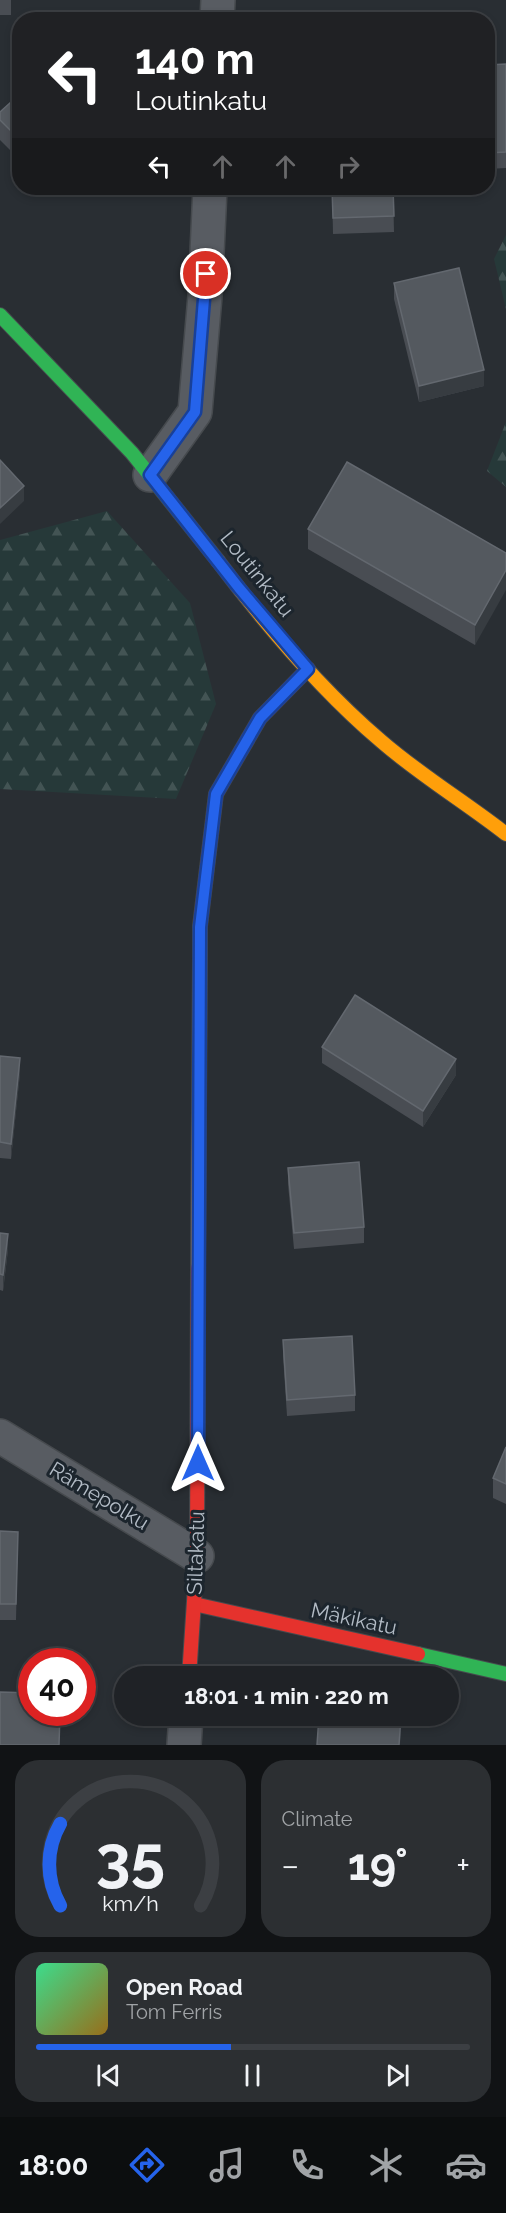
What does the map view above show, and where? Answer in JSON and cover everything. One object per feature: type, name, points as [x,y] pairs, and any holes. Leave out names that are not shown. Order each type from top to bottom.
[{"type":"street","points":[[150,475],[195,412],[205,296],[210,195]]},
{"type":"street","name":"Loutinkatu","points":[[0,315],[95,412],[150,475],[239,588],[308,669],[366,728],[403,759],[481,813],[506,834]]},
{"type":"street","name":"Siltakatu","points":[[190,1666],[197,1556],[200,927],[216,794],[260,718],[308,669]]},
{"type":"street","name":"Rämepolku","points":[[0,1436],[197,1556]]},
{"type":"street","name":"Mäkikatu","points":[[194,1604],[506,1674]]},
{"type":"street","points":[[183,1745],[185,1726]]},
{"type":"green space","points":[[506,235],[506,309],[494,259]]},
{"type":"green space","points":[[506,422],[506,487],[487,471]]},
{"type":"green space","points":[[107,511],[190,603],[216,704],[176,799],[0,789],[0,540]]},
{"type":"building","points":[[506,64],[506,152],[495,153],[495,65]]},
{"type":"building","points":[[12,101],[12,132],[0,120],[0,112]]},
{"type":"building","points":[[332,195],[393,195],[394,216],[333,218]]},
{"type":"building","points":[[459,268],[484,370],[419,386],[394,283]]},
{"type":"building","points":[[0,460],[24,486],[0,508]]},
{"type":"building","points":[[347,462],[506,553],[506,570],[475,625],[308,529]]},
{"type":"building","points":[[355,995],[456,1059],[423,1111],[322,1047]]},
{"type":"building","points":[[0,1056],[20,1058],[11,1144],[0,1142]]},
{"type":"building","points":[[359,1162],[364,1227],[294,1233],[288,1168]]},
{"type":"building","points":[[0,1233],[8,1234],[3,1275],[0,1274]]},
{"type":"building","points":[[352,1336],[355,1395],[287,1400],[283,1340]]},
{"type":"building","points":[[506,1447],[506,1484],[493,1478]]},
{"type":"building","points":[[0,1531],[18,1532],[16,1604],[0,1604]]},
{"type":"building","points":[[0,1692],[18,1693],[18,1726],[60,1726],[59,1745],[0,1745]]},
{"type":"building","points":[[318,1726],[400,1726],[399,1745],[317,1745]]},
{"type":"traffic: fast","points":[[0,315],[132,453],[218,561]]},
{"type":"traffic: fast","points":[[418,1654],[506,1674]]},
{"type":"traffic: slow","points":[[218,561],[295,656],[358,721],[411,765],[506,834]]},
{"type":"traffic: slow","points":[[198,1268],[200,957]]},
{"type":"traffic: jam","points":[[200,957],[200,926],[216,794],[260,718],[308,669]]},
{"type":"traffic: jam","points":[[190,1666],[197,1556],[198,1268]]},
{"type":"traffic: jam","points":[[194,1604],[418,1654]]},
{"type":"route","points":[[198,1463],[200,927],[216,794],[260,718],[308,669],[239,588],[150,475],[195,412],[206,274]]}]
